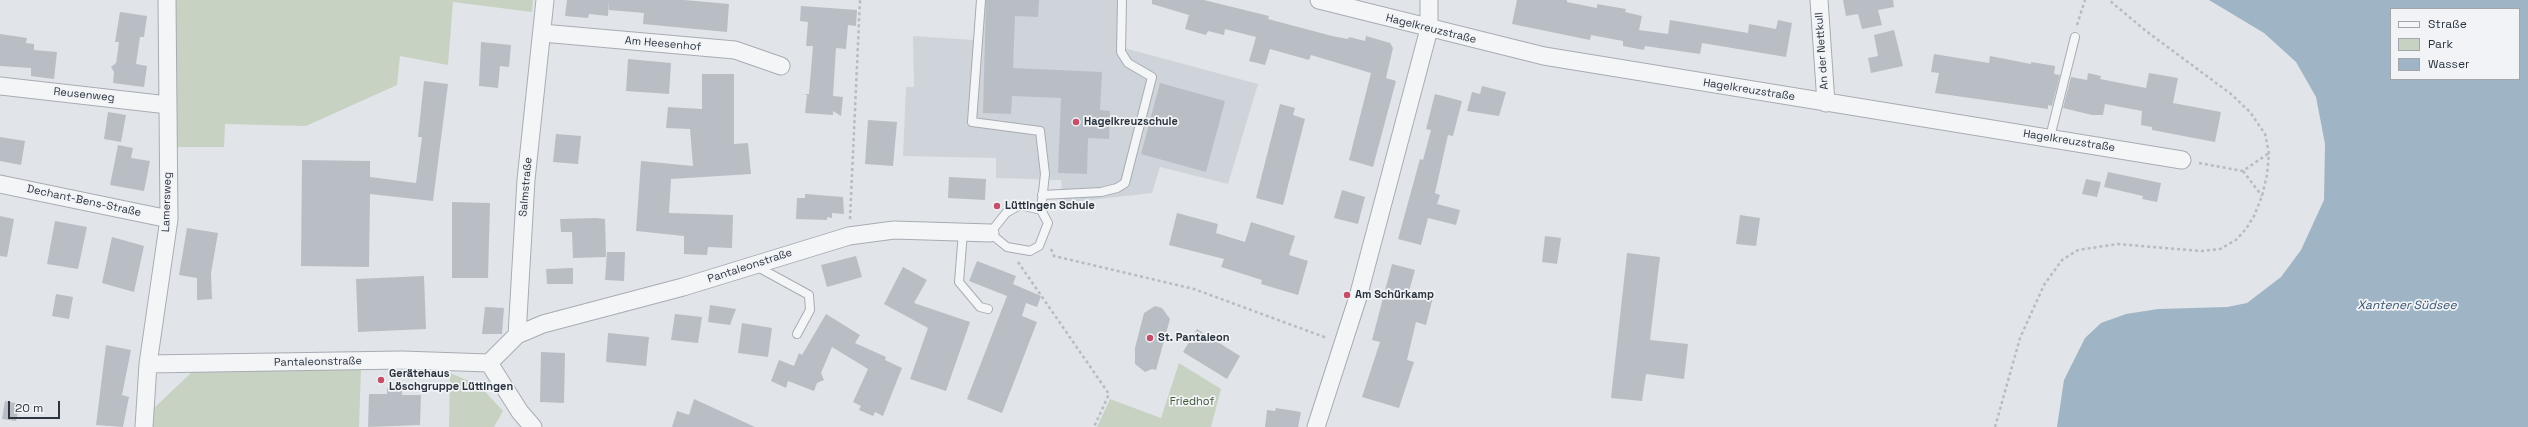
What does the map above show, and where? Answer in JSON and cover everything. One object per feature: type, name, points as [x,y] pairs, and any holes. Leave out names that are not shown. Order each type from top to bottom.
[{"type":"street","name":"Lamersweg","points":[[144,427],[148,364],[169,219],[167,0]]},
{"type":"street","name":"Salmstraße","points":[[517,335],[526,180],[545,0]]},
{"type":"street","name":"Hagelkreuzstraße","points":[[1319,0],[1429,29],[1544,56],[1826,103],[2050,137],[2182,160]]},
{"type":"street","points":[[1316,427],[1358,297],[1429,29],[1429,0]]},
{"type":"street","name":"An der Nettkull","points":[[1819,0],[1826,103]]},
{"type":"street","name":"Am Heesenhof","points":[[542,33],[735,50],[781,66]]},
{"type":"street","name":"Reusenweg","points":[[0,86],[168,105]]},
{"type":"street","name":"Dechant-Bens-Straße","points":[[0,184],[169,219]]},
{"type":"street","name":"Pantaleonstraße","points":[[517,335],[543,324],[683,287],[849,236],[894,230],[990,233]]},
{"type":"street","points":[[517,335],[489,363],[520,412],[533,427]]},
{"type":"street","name":"Pantaleonstraße","points":[[148,364],[402,360],[489,363]]},
{"type":"lane","points":[[981,0],[972,122],[1040,131],[1045,174],[1040,210],[1048,223],[1039,246],[1030,251],[1007,247],[990,233],[1006,213],[1020,205],[1040,210]]},
{"type":"lane","points":[[1042,195],[1101,192],[1117,188],[1125,183],[1152,77],[1128,63],[1121,52],[1122,0]]},
{"type":"lane","points":[[2050,137],[2075,37]]},
{"type":"lane","points":[[963,232],[959,282],[980,307],[988,309]]},
{"type":"lane","points":[[753,265],[809,296],[810,310],[797,334]]},
{"type":"path","points":[[849,236],[860,0]]},
{"type":"path","points":[[2075,37],[2085,0]]},
{"type":"path","points":[[1995,427],[2020,338],[2044,285],[2062,260],[2078,250],[2118,244],[2202,251],[2220,249],[2236,240],[2246,229],[2254,216],[2262,196],[2267,175],[2269,153],[2265,134],[2250,112],[2236,99],[2146,31],[2109,0]]},
{"type":"path","points":[[2243,171],[2269,153]]},
{"type":"path","points":[[2182,160],[2243,171],[2262,196]]},
{"type":"path","points":[[1050,246],[1054,256],[1194,289],[1342,343]]},
{"type":"path","points":[[1007,247],[1109,394],[1094,427]]},
{"type":"shaded area","name":"Hagelkreuzschule","points":[[976,0],[1125,0],[1124,48],[1258,84],[1228,184],[1160,167],[1152,193],[1063,203],[1061,180],[996,178],[996,158],[903,156],[906,87],[914,87],[913,36],[974,40]]},
{"type":"green space","points":[[175,0],[533,0],[532,12],[453,2],[448,65],[400,56],[397,85],[306,126],[225,124],[224,147],[175,147]]},
{"type":"green space","name":"Friedhof","points":[[1179,363],[1221,389],[1211,427],[1097,427],[1110,399],[1161,418]]},
{"type":"green space","points":[[361,368],[359,427],[153,427],[154,408],[192,372]]},
{"type":"green space","points":[[450,373],[479,385],[503,411],[494,427],[449,427]]},
{"type":"water","name":"Xantener Südsee","points":[[2209,0],[2528,0],[2528,427],[2057,427],[2064,380],[2085,338],[2101,323],[2126,314],[2158,309],[2227,307],[2247,303],[2281,277],[2301,250],[2324,200],[2325,144],[2316,97],[2296,62],[2264,33]]},
{"type":"building","points":[[567,0],[684,0],[729,4],[727,32],[643,24],[644,13],[609,10],[609,1],[608,16],[589,14],[588,18],[565,16]]},
{"type":"building","points":[[986,0],[1039,0],[1038,17],[1015,16],[1013,68],[1102,72],[1100,110],[1110,111],[1109,139],[1088,138],[1087,174],[1058,173],[1061,98],[1012,96],[1011,114],[983,113]]},
{"type":"building","points":[[1152,0],[1204,0],[1269,16],[1268,19],[1332,36],[1348,39],[1349,37],[1365,41],[1366,36],[1390,43],[1393,48],[1386,78],[1396,81],[1373,167],[1349,160],[1371,73],[1311,55],[1309,60],[1270,49],[1265,65],[1249,61],[1256,37],[1225,29],[1224,35],[1208,31],[1206,35],[1185,29],[1189,15],[1152,4]]},
{"type":"building","points":[[1517,0],[1567,0],[1567,2],[1597,8],[1597,4],[1626,9],[1625,12],[1642,16],[1639,30],[1668,34],[1670,20],[1748,33],[1749,24],[1776,29],[1778,20],[1792,23],[1786,57],[1702,43],[1700,54],[1645,46],[1644,50],[1623,46],[1623,41],[1591,35],[1590,40],[1512,24]]},
{"type":"building","points":[[1843,0],[1893,0],[1894,7],[1878,10],[1882,25],[1862,29],[1858,14],[1846,16]]},
{"type":"building","points":[[801,6],[857,10],[856,26],[848,25],[846,49],[836,48],[833,96],[843,97],[841,116],[833,111],[833,115],[805,113],[807,95],[804,94],[809,94],[813,46],[806,46],[808,22],[800,21]]},
{"type":"building","points":[[120,12],[147,16],[144,37],[140,37],[136,64],[147,66],[144,87],[113,83],[114,72],[111,67],[116,63],[117,57],[119,42],[115,42]]},
{"type":"building","points":[[1894,30],[1903,66],[1871,73],[1868,58],[1878,56],[1874,35]]},
{"type":"building","points":[[0,34],[27,38],[26,43],[34,44],[34,50],[57,52],[54,79],[31,76],[31,68],[0,66]]},
{"type":"building","points":[[481,42],[511,45],[509,67],[500,66],[498,88],[479,86]]},
{"type":"building","points":[[1934,54],[1989,63],[1990,56],[2031,64],[2031,62],[2055,66],[2054,74],[2060,75],[2052,106],[2048,105],[2048,109],[1935,93],[1939,73],[1931,72]]},
{"type":"building","points":[[628,59],[671,63],[669,94],[626,91]]},
{"type":"building","points":[[2088,73],[2101,76],[2100,79],[2146,88],[2149,73],[2178,78],[2173,103],[2221,112],[2215,142],[2152,130],[2152,127],[2141,125],[2142,111],[2105,104],[2103,115],[2092,115],[2063,108],[2071,77],[2087,80]]},
{"type":"building","points":[[702,74],[734,74],[734,144],[748,143],[751,174],[671,179],[669,213],[733,215],[732,248],[708,247],[707,255],[684,254],[684,236],[636,231],[641,161],[693,166],[690,129],[666,128],[668,107],[702,109]]},
{"type":"building","points":[[424,81],[448,84],[433,201],[370,194],[369,267],[301,266],[302,160],[370,161],[370,177],[416,183],[422,137],[418,137]]},
{"type":"building","points":[[1160,83],[1225,101],[1206,172],[1141,154]]},
{"type":"building","points":[[1482,86],[1506,92],[1499,116],[1467,111],[1472,92],[1480,94]]},
{"type":"building","points":[[1435,94],[1462,101],[1453,136],[1448,135],[1435,193],[1440,195],[1437,204],[1460,210],[1456,225],[1428,218],[1421,245],[1398,239],[1420,159],[1423,160],[1431,130],[1426,129]]},
{"type":"building","points":[[1280,104],[1295,108],[1293,115],[1305,119],[1283,205],[1256,198]]},
{"type":"building","points":[[108,112],[126,115],[121,142],[104,139]]},
{"type":"building","points":[[868,120],[897,122],[893,166],[865,164]]},
{"type":"building","points":[[556,134],[581,136],[578,164],[553,162]]},
{"type":"building","points":[[0,137],[25,141],[21,165],[0,161]]},
{"type":"building","points":[[118,145],[133,148],[131,158],[150,161],[144,191],[110,185]]},
{"type":"building","points":[[2108,172],[2161,183],[2157,202],[2142,199],[2143,196],[2104,187]]},
{"type":"building","points":[[949,177],[986,179],[985,200],[948,198]]},
{"type":"building","points":[[2086,179],[2101,182],[2097,197],[2082,194]]},
{"type":"building","points":[[1342,190],[1365,197],[1358,224],[1334,218]]},
{"type":"building","points":[[805,194],[843,197],[844,214],[832,213],[832,218],[827,217],[827,220],[796,219],[797,198],[805,198]]},
{"type":"building","points":[[452,202],[490,203],[488,278],[452,278]]},
{"type":"building","points":[[1177,213],[1218,224],[1216,233],[1245,242],[1251,222],[1295,236],[1289,255],[1308,261],[1298,295],[1261,284],[1262,280],[1221,267],[1224,259],[1169,245]]},
{"type":"building","points":[[1740,215],[1760,218],[1756,246],[1736,244]]},
{"type":"building","points":[[0,216],[14,219],[7,257],[0,256]]},
{"type":"building","points":[[560,219],[605,219],[606,257],[573,258],[572,232],[561,232]]},
{"type":"building","points":[[55,221],[87,227],[78,269],[47,264]]},
{"type":"building","points":[[187,228],[218,233],[211,273],[212,299],[197,300],[197,278],[179,275]]},
{"type":"building","points":[[1545,236],[1561,238],[1557,264],[1542,262]]},
{"type":"building","points":[[112,237],[144,246],[134,292],[102,283]]},
{"type":"building","points":[[607,252],[625,252],[624,281],[605,280]]},
{"type":"building","points":[[1627,253],[1660,257],[1650,340],[1688,344],[1684,379],[1646,374],[1642,401],[1611,398]]},
{"type":"building","points":[[856,256],[862,277],[827,287],[821,265]]},
{"type":"building","points":[[977,261],[1016,276],[1013,284],[1041,296],[1037,307],[1026,303],[1022,316],[1037,322],[1002,413],[967,399],[1007,296],[969,281]]},
{"type":"building","points":[[1392,264],[1415,270],[1409,291],[1433,297],[1426,325],[1416,322],[1407,360],[1414,362],[1399,408],[1362,397],[1380,342],[1372,340]]},
{"type":"building","points":[[903,267],[927,280],[914,303],[970,322],[946,391],[910,379],[928,328],[884,304]]},
{"type":"building","points":[[573,268],[573,284],[547,284],[546,269]]},
{"type":"building","points":[[424,276],[426,329],[358,332],[356,279]]},
{"type":"building","points":[[56,294],[73,297],[69,319],[52,316]]},
{"type":"building","points":[[710,305],[736,309],[730,325],[708,322]]},
{"type":"building","name":"St. Pantaleon","points":[[1155,306],[1162,308],[1170,319],[1156,370],[1152,369],[1145,372],[1135,364],[1135,348],[1144,313]]},
{"type":"building","points":[[485,307],[504,308],[502,334],[482,334]]},
{"type":"building","points":[[675,314],[702,317],[698,343],[671,340]]},
{"type":"building","points":[[826,314],[860,335],[855,343],[886,357],[885,360],[902,368],[883,416],[875,412],[873,416],[859,410],[861,406],[853,402],[868,369],[832,347],[821,373],[824,380],[817,383],[814,391],[788,381],[786,388],[771,381],[779,360],[794,366],[799,353],[802,355]]},
{"type":"building","points":[[742,323],[772,328],[768,357],[738,353]]},
{"type":"building","points":[[1197,329],[1240,356],[1227,379],[1183,352]]},
{"type":"building","points":[[608,333],[649,337],[646,366],[606,362]]},
{"type":"building","points":[[106,345],[131,350],[122,395],[129,397],[123,427],[96,425]]},
{"type":"building","points":[[541,352],[565,353],[564,403],[540,402]]},
{"type":"building","points":[[387,388],[402,388],[402,395],[421,395],[420,425],[368,427],[369,394],[387,394]]},
{"type":"building","points":[[694,399],[755,427],[672,427],[677,411],[689,415]]},
{"type":"building","points":[[5,401],[20,404],[16,421],[2,419]]},
{"type":"building","points":[[1276,408],[1301,412],[1298,427],[1265,427],[1267,410],[1275,411]]},
{"type":"place","name":"Hagelkreuzschule","points":[[1076,122]]},
{"type":"place","name":"Lüttingen Schule","points":[[997,206]]},
{"type":"place","name":"Am Schürkamp","points":[[1347,295]]},
{"type":"place","name":"St. Pantaleon","points":[[1150,338]]},
{"type":"place","name":"Gerätehaus Löschgruppe Lüttingen","points":[[381,380]]}]
